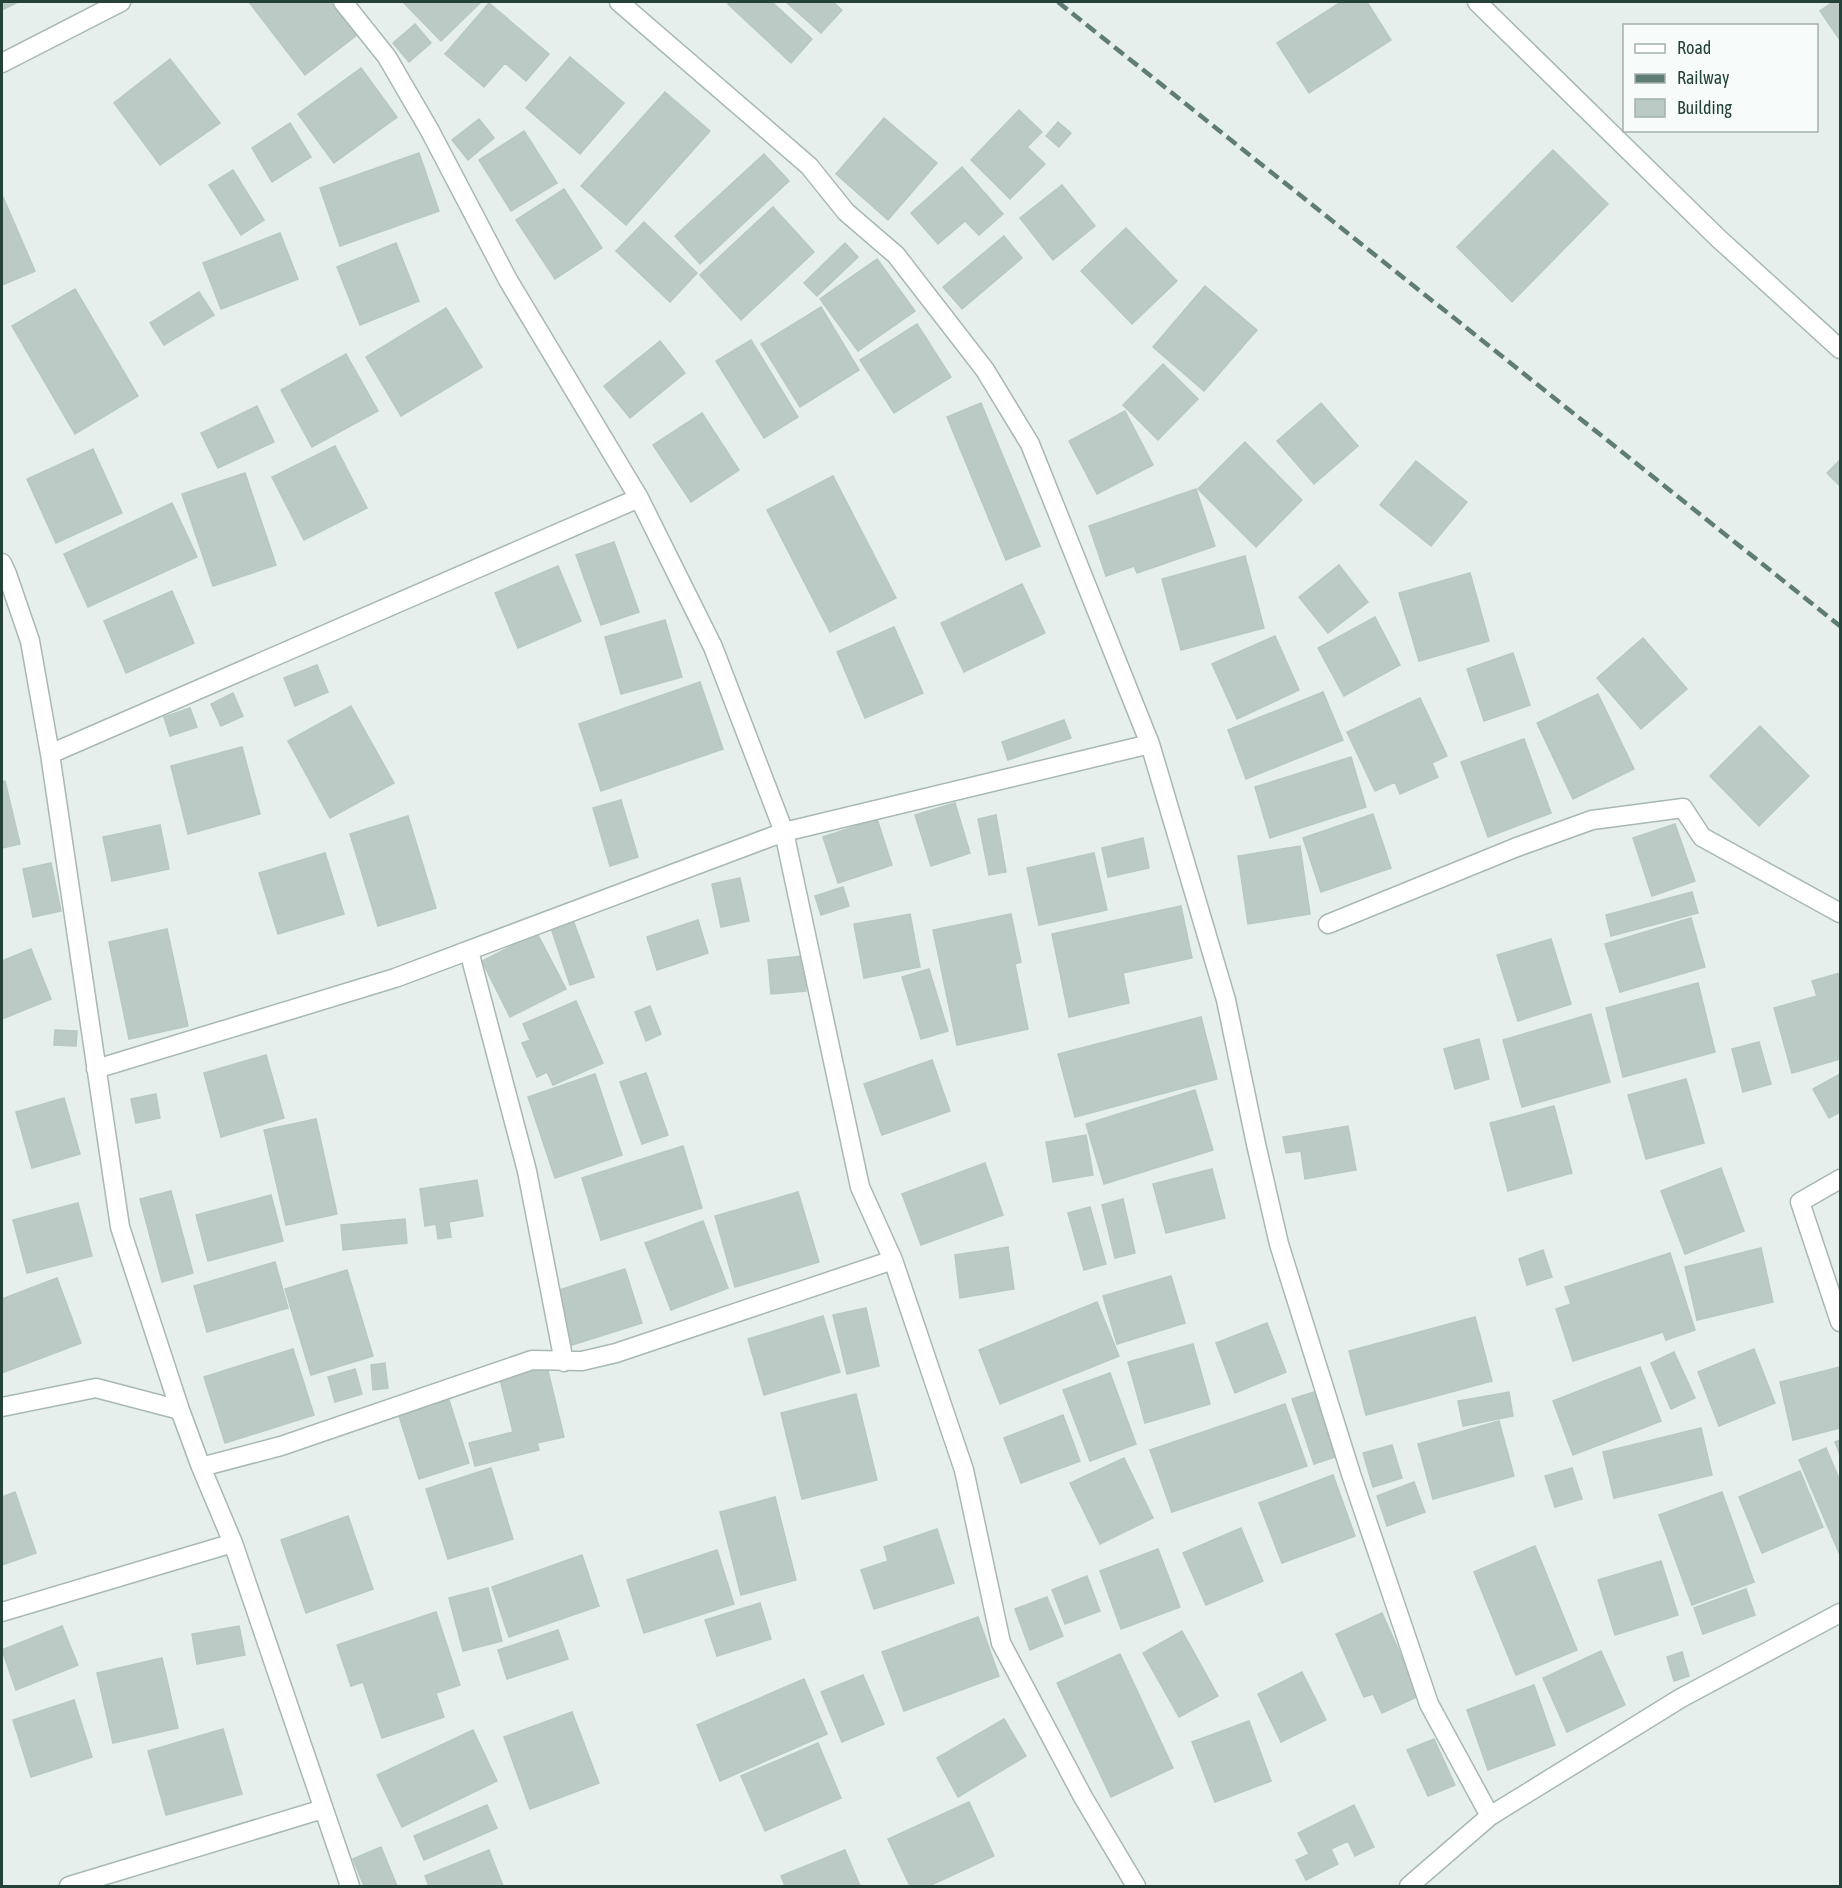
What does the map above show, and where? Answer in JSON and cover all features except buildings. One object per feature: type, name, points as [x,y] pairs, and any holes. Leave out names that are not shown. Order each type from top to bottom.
[{"type":"street","points":[[2,63],[121,2]]},
{"type":"street","points":[[343,2],[387,57],[430,131],[508,280],[639,498],[713,647],[784,832],[860,1187],[893,1260],[964,1470],[1000,1643],[1083,1797],[1136,1887]]},
{"type":"street","points":[[619,2],[809,166],[846,212],[896,255],[985,370],[1030,444],[1150,744],[1226,1000],[1279,1244],[1351,1474],[1429,1704],[1490,1816]]},
{"type":"street","points":[[1477,2],[1718,238],[1840,349]]},
{"type":"street","points":[[50,754],[639,498]]},
{"type":"street","points":[[2,563],[30,641],[50,754],[120,1227],[180,1410],[233,1543],[350,1887]]},
{"type":"street","points":[[96,1069],[395,978],[784,832],[1150,744]]},
{"type":"street","points":[[1328,924],[1592,820],[1683,807],[1702,837],[1840,913]]},
{"type":"street","points":[[469,951],[527,1172],[564,1362]]},
{"type":"street","points":[[1840,1179],[1800,1202],[1840,1323]]},
{"type":"street","points":[[201,1467],[281,1446],[532,1360],[582,1361],[616,1353],[893,1260]]},
{"type":"street","points":[[2,1407],[96,1388],[180,1410]]},
{"type":"street","points":[[2,1612],[233,1543]]},
{"type":"street","points":[[1409,1887],[1490,1816],[1681,1698],[1840,1613]]},
{"type":"street","points":[[69,1887],[323,1809]]},
{"type":"railway","points":[[1058,2],[1840,626]]}]
